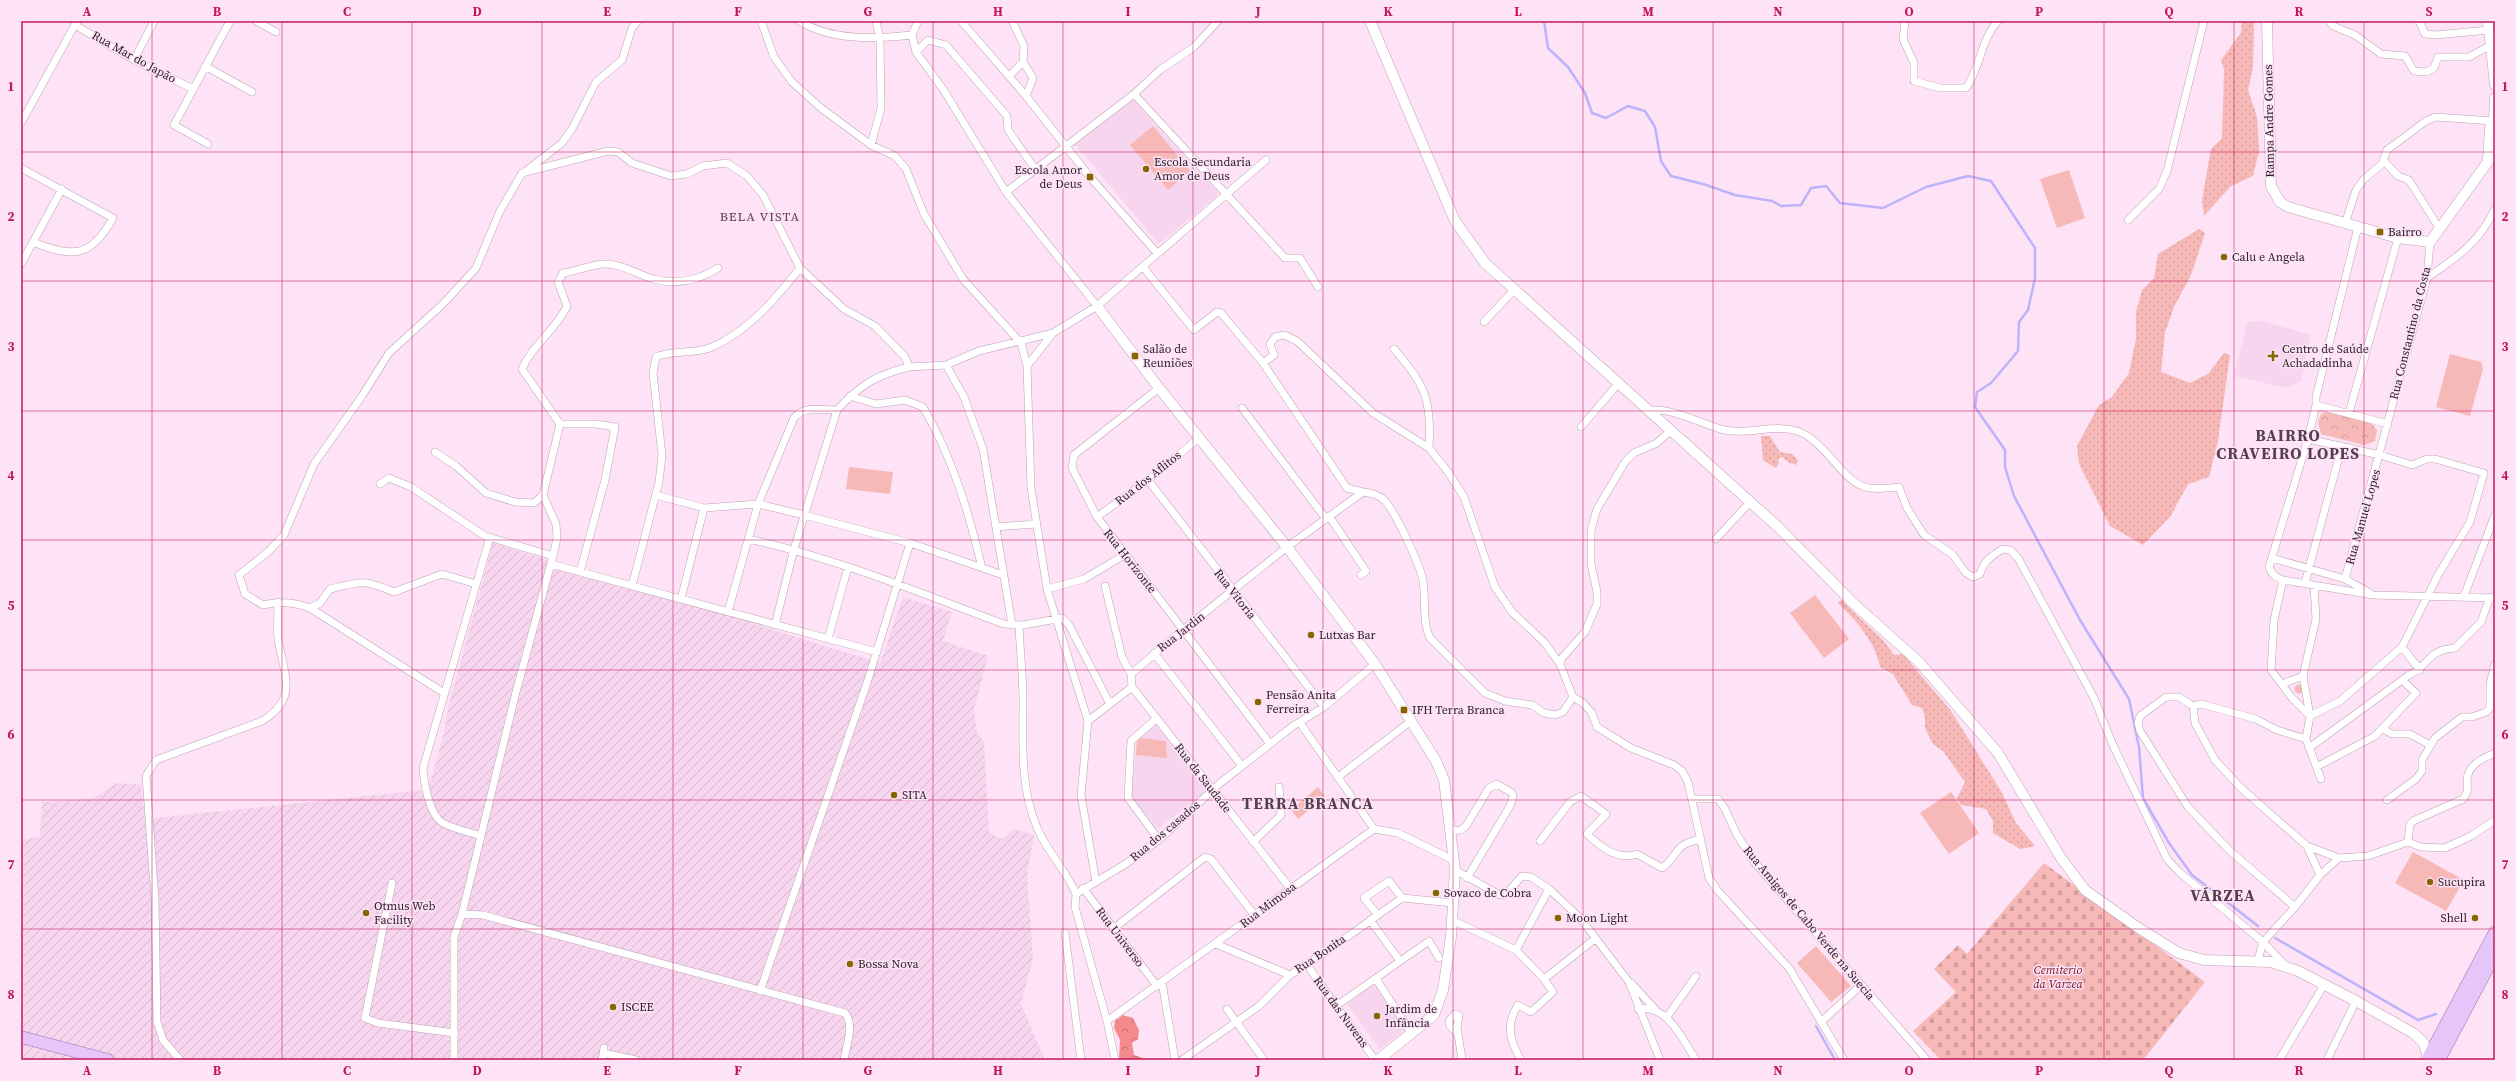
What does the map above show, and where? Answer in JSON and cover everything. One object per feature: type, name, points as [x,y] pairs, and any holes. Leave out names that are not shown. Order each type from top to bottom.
[{"type":"main road","points":[[2427,1060],[2495,932]]},
{"type":"main road","points":[[2439,1060],[2495,954]]},
{"type":"main road","points":[[21,1037],[108,1060]]},
{"type":"street","points":[[134,60],[154,21]]},
{"type":"street","points":[[208,144],[174,125],[230,21]]},
{"type":"street","points":[[256,21],[276,32]]},
{"type":"street","points":[[444,693],[335,626],[310,608],[298,604],[278,602],[263,605],[244,594],[239,575],[270,551],[284,535],[314,464],[362,396],[389,353],[444,303],[476,268],[500,211],[522,173],[562,143],[572,129],[596,82],[622,60],[632,28],[638,21]]},
{"type":"street","points":[[761,21],[774,57],[792,82],[821,108],[871,145],[895,156],[906,169],[924,214],[963,279],[1021,342],[1027,366],[1031,488],[1047,589],[1055,620],[1088,721],[1081,794],[1096,882]]},
{"type":"street","points":[[799,21],[828,32],[880,39],[912,35]]},
{"type":"street","points":[[871,145],[881,108],[880,39],[876,21]]},
{"type":"street","points":[[918,21],[912,35],[916,52],[943,89],[1006,192],[1097,306],[1159,388],[1287,547],[1375,664],[1436,761],[1444,780],[1454,865],[1452,920],[1438,1007],[1434,1015],[1381,1059]]},
{"type":"street","points":[[961,21],[1026,96],[1066,147],[1157,253]]},
{"type":"street","points":[[1012,21],[1024,46],[1023,62],[1032,78],[1026,96]]},
{"type":"street","points":[[1006,192],[1134,94],[1160,70],[1194,47],[1218,21]]},
{"type":"street","points":[[1370,21],[1456,221],[1485,263],[1750,502],[1853,603],[1919,662],[1998,753],[2061,858],[2084,890],[2140,929],[2179,953],[2204,960],[2258,960],[2286,966],[2356,1001],[2413,1033],[2424,1042],[2427,1060]]},
{"type":"street","points":[[1905,21],[1903,39],[1914,64],[1914,81],[1940,88],[1956,89],[1966,88],[1974,76],[1982,45],[1998,21]]},
{"type":"street","points":[[2128,220],[2159,189],[2166,171],[2204,21]]},
{"type":"street","name":"Rampa Andre Gomes","points":[[2267,21],[2271,186],[2280,202],[2295,210],[2345,224],[2368,228],[2398,238],[2430,242]]},
{"type":"street","points":[[2329,21],[2333,26],[2355,35],[2381,54],[2405,56],[2414,71],[2426,72],[2434,68],[2438,57],[2469,57],[2491,45]]},
{"type":"street","points":[[2419,21],[2424,34],[2434,35],[2489,26],[2495,85]]},
{"type":"street","points":[[21,124],[76,23]]},
{"type":"street","name":"Rua Mar do Japão","points":[[76,23],[134,60],[193,89]]},
{"type":"street","points":[[916,52],[928,40],[946,45],[1007,116],[1008,130],[1035,169]]},
{"type":"street","points":[[1009,76],[1023,62]]},
{"type":"street","points":[[205,66],[252,92]]},
{"type":"street","points":[[1134,94],[1286,258],[1300,258],[1318,287]]},
{"type":"street","points":[[2488,160],[2493,135],[2495,98]]},
{"type":"street","points":[[21,106],[28,110]]},
{"type":"street","points":[[2345,224],[2356,190],[2364,179],[2384,161],[2388,150],[2435,117],[2494,120]]},
{"type":"street","points":[[522,173],[608,151],[618,152],[632,162],[671,176],[687,174],[704,166],[727,163],[746,176],[763,194],[800,268],[844,309],[875,326],[905,357],[909,367]]},
{"type":"street","points":[[2430,242],[2495,152]]},
{"type":"street","points":[[1027,366],[1053,334],[1097,306],[1266,160]]},
{"type":"street","points":[[2384,161],[2398,176],[2409,180],[2439,228]]},
{"type":"street","points":[[21,168],[114,218],[104,235],[86,249],[58,252],[33,242]]},
{"type":"street","points":[[21,264],[62,189]]},
{"type":"street","points":[[2427,278],[2460,255],[2485,230],[2495,209]]},
{"type":"street","points":[[2309,748],[2420,670],[2429,656],[2442,649],[2455,648],[2481,622],[2493,597],[2373,595],[2283,580],[2275,577],[2270,571],[2269,567],[2308,438],[2316,405],[2316,397],[2358,227]]},
{"type":"street","points":[[2349,413],[2398,238]]},
{"type":"street","name":"Rua Constantino da Costa","points":[[2380,455],[2427,278],[2430,242]]},
{"type":"street","points":[[454,1060],[454,937],[462,914],[516,692],[557,538],[556,524],[544,495],[560,424],[522,369],[527,358],[560,322],[567,306],[558,282],[563,272],[602,264],[632,269],[652,279],[686,282],[704,277],[718,268]]},
{"type":"street","points":[[1143,267],[1194,330],[1217,312],[1221,313],[1263,363],[1347,488],[1375,494],[1384,500],[1412,550],[1422,579],[1425,629],[1430,638],[1485,693],[1505,701],[1532,705],[1544,713],[1555,715],[1563,712],[1573,697]]},
{"type":"street","points":[[632,586],[656,495],[662,456],[653,373],[656,357],[664,353],[680,354],[712,348],[737,333],[770,305],[800,268]]},
{"type":"street","points":[[1484,322],[1515,289]]},
{"type":"street","points":[[775,625],[804,514],[837,410],[850,396],[882,374],[909,367],[946,365],[979,351],[1053,334]]},
{"type":"street","points":[[1263,363],[1274,356],[1270,344],[1275,337],[1284,335],[1297,341],[1373,413],[1429,448],[1464,497],[1495,587],[1512,612],[1544,642],[1560,664],[1573,697],[1584,702],[1592,712],[1597,727],[1606,734],[1631,748],[1674,765],[1682,771],[1688,782],[1709,878],[1712,884],[1789,968],[1844,1060]]},
{"type":"street","points":[[1394,349],[1424,387],[1431,423],[1429,448]]},
{"type":"street","points":[[946,365],[964,397],[983,449],[1003,575],[1016,625],[1023,701],[1022,761],[1026,786],[1036,826],[1069,876],[1076,894],[1075,907],[1107,1021],[1115,1060]]},
{"type":"street","points":[[1581,427],[1618,384]]},
{"type":"street","name":"Rua Horizonte","points":[[1159,388],[1074,456],[1072,468],[1097,518],[1270,744]]},
{"type":"street","points":[[850,396],[876,404],[905,400],[923,407],[938,432],[950,460],[973,529],[982,568]]},
{"type":"street","points":[[2316,405],[2388,424]]},
{"type":"street","points":[[728,612],[758,504],[794,418],[800,411],[809,408],[824,411],[837,410]]},
{"type":"street","points":[[1242,408],[1328,517],[1366,571],[1361,575]]},
{"type":"street","points":[[1648,411],[1662,409],[1697,422],[1734,432],[1779,428],[1797,432],[1808,437],[1821,446],[1855,482],[1865,487],[1899,487],[1907,508],[1924,534],[1952,554],[1966,573],[1973,577],[1980,574],[1983,564],[1995,554],[2003,549],[2010,550],[2018,558],[2094,698],[2112,743],[2167,859],[2179,872],[2263,942],[2286,966]]},
{"type":"street","points":[[560,424],[596,424],[615,427],[605,480],[580,572]]},
{"type":"street","points":[[1560,664],[1562,658],[1585,632],[1596,604],[1597,592],[1591,564],[1591,530],[1597,509],[1625,462],[1634,453],[1658,443],[1670,431]]},
{"type":"street","name":"Rua dos Aflitos","points":[[1097,518],[1148,480],[1199,438]]},
{"type":"street","points":[[2308,438],[2380,455],[2412,465],[2427,459],[2435,459],[2484,473],[2470,522],[2402,647],[2340,701],[2310,716]]},
{"type":"street","points":[[2305,583],[2342,446]]},
{"type":"street","points":[[435,452],[456,466],[486,493],[515,502],[534,503],[544,495]]},
{"type":"street","name":"Rua Manuel Lopes","points":[[2345,579],[2380,455]]},
{"type":"street","points":[[380,484],[389,478],[411,487],[490,537],[553,556]]},
{"type":"street","name":"Rua Vitoria","points":[[1148,480],[1233,592],[1324,707]]},
{"type":"street","name":"Rua Jardin","points":[[1131,674],[1154,653],[1233,592],[1287,547],[1363,492]]},
{"type":"street","points":[[656,495],[704,508],[758,504],[804,514],[910,543],[1003,575]]},
{"type":"street","points":[[1716,539],[1750,502]]},
{"type":"street","points":[[681,599],[704,508]]},
{"type":"street","points":[[2464,596],[2495,515]]},
{"type":"street","points":[[996,527],[1036,524]]},
{"type":"street","points":[[481,836],[442,822],[431,806],[424,783],[423,768],[490,537]]},
{"type":"street","points":[[748,539],[794,549],[848,566],[896,582],[942,602],[1004,624],[1016,625],[1062,618],[1069,625],[1110,704]]},
{"type":"street","points":[[760,991],[877,652],[896,582],[910,543]]},
{"type":"street","points":[[1047,589],[1084,579],[1126,554]]},
{"type":"street","points":[[2272,558],[2309,567],[2345,579],[2373,595]]},
{"type":"street","points":[[551,564],[877,652]]},
{"type":"street","points":[[828,639],[848,566]]},
{"type":"street","points":[[310,608],[320,603],[330,589],[362,581],[370,582],[394,592],[442,574],[476,584]]},
{"type":"street","points":[[2283,580],[2274,620],[2270,661],[2274,676],[2292,698],[2310,716]]},
{"type":"street","points":[[1088,721],[1132,687],[1131,674],[1122,657],[1105,586]]},
{"type":"street","points":[[2314,586],[2316,619],[2303,676],[2310,716],[2306,739],[2318,766],[2322,780]]},
{"type":"street","points":[[180,1060],[163,1040],[157,1022],[155,900],[146,776],[156,760],[262,721],[276,713],[283,703],[288,688],[278,636],[278,602]]},
{"type":"street","points":[[2402,647],[2420,670]]},
{"type":"street","points":[[1154,653],[1242,766]]},
{"type":"street","name":"Rua dos casados","points":[[1076,894],[1083,888],[1096,882],[1159,840],[1219,784],[1270,744],[1324,707],[1375,664]]},
{"type":"street","points":[[2387,800],[2416,779],[2422,771],[2422,760],[2435,738],[2462,717],[2472,717],[2486,712],[2490,708],[2490,684],[2495,664]]},
{"type":"street","points":[[2282,684],[2303,676]]},
{"type":"street","points":[[2318,766],[2354,748],[2383,729],[2416,693],[2403,681]]},
{"type":"street","name":"Rua da Saudade","points":[[1132,687],[1290,888]]},
{"type":"street","points":[[2295,908],[2229,850],[2188,807],[2140,731],[2140,716],[2166,697],[2179,697],[2193,706],[2201,704],[2256,719],[2277,730],[2306,739]]},
{"type":"street","points":[[2193,706],[2195,723],[2215,760],[2242,789],[2307,846],[2340,858],[2368,856],[2408,842],[2421,847],[2445,848],[2471,836],[2495,820]]},
{"type":"street","points":[[1156,719],[1131,741],[1128,798],[1159,840]]},
{"type":"street","points":[[1338,777],[1411,721]]},
{"type":"street","points":[[1300,723],[1374,828],[1398,833],[1454,865],[1467,878],[1500,895],[1506,894],[1522,876],[1531,877],[1549,889],[1581,919],[1629,982],[1666,1017],[1696,1060]]},
{"type":"street","name":"Rua dos casados","points":[[1213,791],[1221,788],[1297,729],[1300,723]]},
{"type":"street","points":[[2383,729],[2392,734],[2410,734],[2430,745]]},
{"type":"street","points":[[2408,842],[2410,824],[2413,821],[2463,799],[2467,794],[2470,769],[2479,760],[2495,753]]},
{"type":"street","points":[[1450,831],[1461,830],[1466,826],[1489,788],[1497,784],[1512,793],[1513,797],[1510,806],[1467,878]]},
{"type":"street","points":[[1253,842],[1281,815],[1279,787]]},
{"type":"street","points":[[1540,841],[1570,802],[1581,796],[1606,814],[1587,834],[1605,850],[1629,857],[1637,854],[1662,868],[1670,862],[1677,848],[1687,842],[1701,839]]},
{"type":"street","name":"Rua Amigos de Cabo Verde na Suecia","points":[[1692,799],[1718,799],[1725,809],[1737,836],[1755,863],[1860,986],[1927,1060]]},
{"type":"street","name":"Rua Mimosa","points":[[1107,1021],[1255,916],[1290,888],[1374,828]]},
{"type":"street","points":[[2307,846],[2320,875]]},
{"type":"street","points":[[1113,929],[1205,857],[1212,858],[1255,916]]},
{"type":"street","points":[[2258,960],[2263,942],[2295,908],[2320,875],[2340,858]]},
{"type":"street","points":[[1378,916],[1364,898],[1389,881],[1402,898],[1453,903]]},
{"type":"street","points":[[392,883],[365,1018],[378,1023],[454,1033]]},
{"type":"street","name":"Rua Universo","points":[[1083,888],[1113,929],[1160,984],[1175,1060]]},
{"type":"street","points":[[1516,950],[1549,889]]},
{"type":"street","name":"Rua Bonita","points":[[1216,944],[1290,975],[1307,965],[1402,898]]},
{"type":"street","points":[[462,914],[483,915],[845,1013],[849,1017],[850,1024],[844,1060]]},
{"type":"street","points":[[1370,920],[1400,961]]},
{"type":"street","points":[[1452,920],[1516,950],[1544,979],[1553,992],[1531,1012],[1518,1005],[1511,1016],[1510,1035],[1522,1060]]},
{"type":"street","points":[[1065,933],[1081,1060]]},
{"type":"street","points":[[1544,979],[1595,939]]},
{"type":"street","points":[[1336,1006],[1428,941],[1439,958]]},
{"type":"street","name":"Rua das Nuvens","points":[[1307,965],[1336,1006],[1381,1059]]},
{"type":"street","points":[[1182,1060],[1234,1022],[1259,1006],[1290,975]]},
{"type":"street","points":[[1666,1017],[1696,976]]},
{"type":"street","points":[[1376,979],[1412,1034]]},
{"type":"street","points":[[1629,982],[1638,1009],[1660,1060]]},
{"type":"street","points":[[2279,1060],[2324,985]]},
{"type":"street","points":[[1821,1022],[1860,986]]},
{"type":"street","points":[[2327,1060],[2356,1001]]},
{"type":"street","points":[[1227,1009],[1234,1022],[1264,1060]]},
{"type":"street","points":[[1638,1009],[1656,1009]]},
{"type":"street","points":[[2413,1033],[2428,1038],[2440,1034]]},
{"type":"street","points":[[1458,1034],[1461,1060]]},
{"type":"street","points":[[603,1054],[636,1060]]},
{"type":"shaded area","name":"Escola Secundaria Amor de Deus","points":[[1133,100],[1219,194],[1159,244],[1075,144]]},
{"type":"shaded area","name":"Centro de Saúde Achadadinha","points":[[2262,321],[2311,335],[2301,381],[2287,388],[2234,376],[2247,322]]},
{"type":"shaded area","points":[[493,543],[880,663],[903,597],[952,612],[943,641],[988,656],[974,710],[977,733],[984,742],[989,833],[1002,839],[1015,829],[1034,835],[1027,874],[1033,958],[1021,1004],[1045,1060],[21,1060],[21,840],[40,836],[42,802],[92,799],[117,783],[141,785],[145,819],[426,790],[431,779],[444,733],[449,704]]},
{"type":"shaded area","points":[[1156,724],[1207,790],[1158,829],[1131,797],[1137,741]]},
{"type":"shaded area","name":"Jardim de Infância","points":[[1375,983],[1406,1029],[1380,1049],[1347,1004]]},
{"type":"green space","points":[[2242,21],[2254,22],[2253,68],[2248,90],[2257,117],[2259,151],[2253,176],[2231,186],[2204,216],[2202,200],[2211,149],[2222,138],[2224,70],[2221,60],[2241,33]]},
{"type":"green space","points":[[1153,126],[1190,171],[1168,190],[1130,145]]},
{"type":"green space","points":[[2069,170],[2085,218],[2057,228],[2040,179]]},
{"type":"green space","points":[[2199,229],[2205,233],[2191,275],[2174,307],[2165,332],[2161,372],[2190,383],[2208,374],[2224,353],[2230,355],[2218,441],[2209,477],[2188,484],[2170,517],[2143,545],[2110,526],[2079,464],[2077,446],[2099,405],[2112,397],[2129,373],[2136,339],[2136,312],[2142,290],[2154,278],[2158,254]]},
{"type":"green space","points":[[2450,354],[2481,362],[2483,369],[2470,416],[2436,407]]},
{"type":"green space","points":[[2328,411],[2370,422],[2377,430],[2375,441],[2364,445],[2321,434],[2318,422],[2321,414]]},
{"type":"green space","points":[[1761,436],[1770,436],[1780,452],[1792,454],[1798,460],[1796,465],[1788,462],[1782,457],[1778,459],[1779,463],[1776,468],[1763,460]]},
{"type":"green space","points":[[849,467],[893,472],[890,494],[846,489]]},
{"type":"green space","points":[[1815,595],[1849,639],[1824,658],[1790,613]]},
{"type":"green space","points":[[1841,600],[1883,640],[1894,655],[1903,654],[1951,711],[2001,791],[2016,823],[2035,846],[2020,849],[1993,833],[1993,821],[1986,809],[1961,805],[1957,798],[1965,782],[1943,751],[1933,744],[1925,728],[1925,717],[1922,708],[1912,705],[1893,674],[1880,667],[1878,658],[1870,641],[1858,624],[1838,603]]},
{"type":"green space","points":[[2299,684],[2304,689],[2299,694],[2294,689]]},
{"type":"green space","points":[[1141,738],[1166,741],[1167,758],[1136,755],[1137,741]]},
{"type":"green space","name":"TERRA BRANCA","points":[[1318,787],[1325,797],[1298,819],[1291,810]]},
{"type":"green space","points":[[1951,792],[1979,833],[1949,854],[1920,813]]},
{"type":"green space","name":"Sucupira","points":[[2413,852],[2464,880],[2446,911],[2395,883]]},
{"type":"green space","name":"Cemiterio da Varzea","points":[[2044,863],[2205,982],[2143,1060],[1941,1060],[1913,1031],[1956,992],[1934,969],[1958,945],[1967,954]]},
{"type":"green space","points":[[1816,946],[1851,986],[1831,1002],[1797,963]]},
{"type":"green space","points":[[1123,1015],[1133,1018],[1139,1030],[1138,1039],[1132,1043],[1134,1055],[1148,1060],[1119,1060],[1120,1040],[1114,1028],[1115,1021]]},
{"type":"waterway","points":[[1544,21],[1548,48],[1568,67],[1585,93],[1592,113],[1606,118],[1628,106],[1645,111],[1655,127],[1661,161],[1671,176],[1703,184],[1735,195],[1772,201],[1781,206],[1801,205],[1811,188],[1826,186],[1840,203],[1883,208],[1926,187],[1968,176],[1991,181],[2035,248],[2035,278],[2028,310],[2019,322],[2018,351],[1991,383],[1977,392],[1975,407],[2005,450],[2005,467],[2014,496],[2080,620],[2129,699],[2139,747],[2143,798],[2169,843],[2192,875],[2258,926]]},
{"type":"waterway","points":[[2275,938],[2418,1020],[2436,1014]]},
{"type":"waterway","points":[[1816,1026],[1835,1060]]},
{"type":"place","name":"Escola Secundaria Amor de Deus","points":[[1146,169]]},
{"type":"place","name":"Escola Amor de Deus","points":[[1090,177]]},
{"type":"place","name":"Bairro","points":[[2380,232]]},
{"type":"place","name":"Calu e Angela","points":[[2224,257]]},
{"type":"place","name":"Salão de Reuniões","points":[[1135,356]]},
{"type":"place","name":"Centro de Saúde Achadadinha","points":[[2273,356]]},
{"type":"place","name":"Lutxas Bar","points":[[1311,635]]},
{"type":"place","name":"Pensão Anita Ferreira","points":[[1258,702]]},
{"type":"place","name":"IFH Terra Branca","points":[[1404,710]]},
{"type":"place","name":"SITA","points":[[894,795]]},
{"type":"place","name":"Sucupira","points":[[2430,882]]},
{"type":"place","name":"Sovaco de Cobra","points":[[1436,893]]},
{"type":"place","name":"Otmus Web Facility","points":[[366,913]]},
{"type":"place","name":"Moon Light","points":[[1558,918]]},
{"type":"place","name":"Shell","points":[[2475,918]]},
{"type":"place","name":"Bossa Nova","points":[[850,964]]},
{"type":"place","name":"ISCEE","points":[[613,1007]]},
{"type":"place","name":"Jardim de Infância","points":[[1377,1016]]},
{"type":"district","name":"BELA VISTA","points":[[760,216]]},
{"type":"district","name":"BAIRRO CRAVEIRO LOPES","points":[[2288,444]]},
{"type":"district","name":"TERRA BRANCA","points":[[1308,803]]},
{"type":"district","name":"VÁRZEA","points":[[2223,895]]}]
